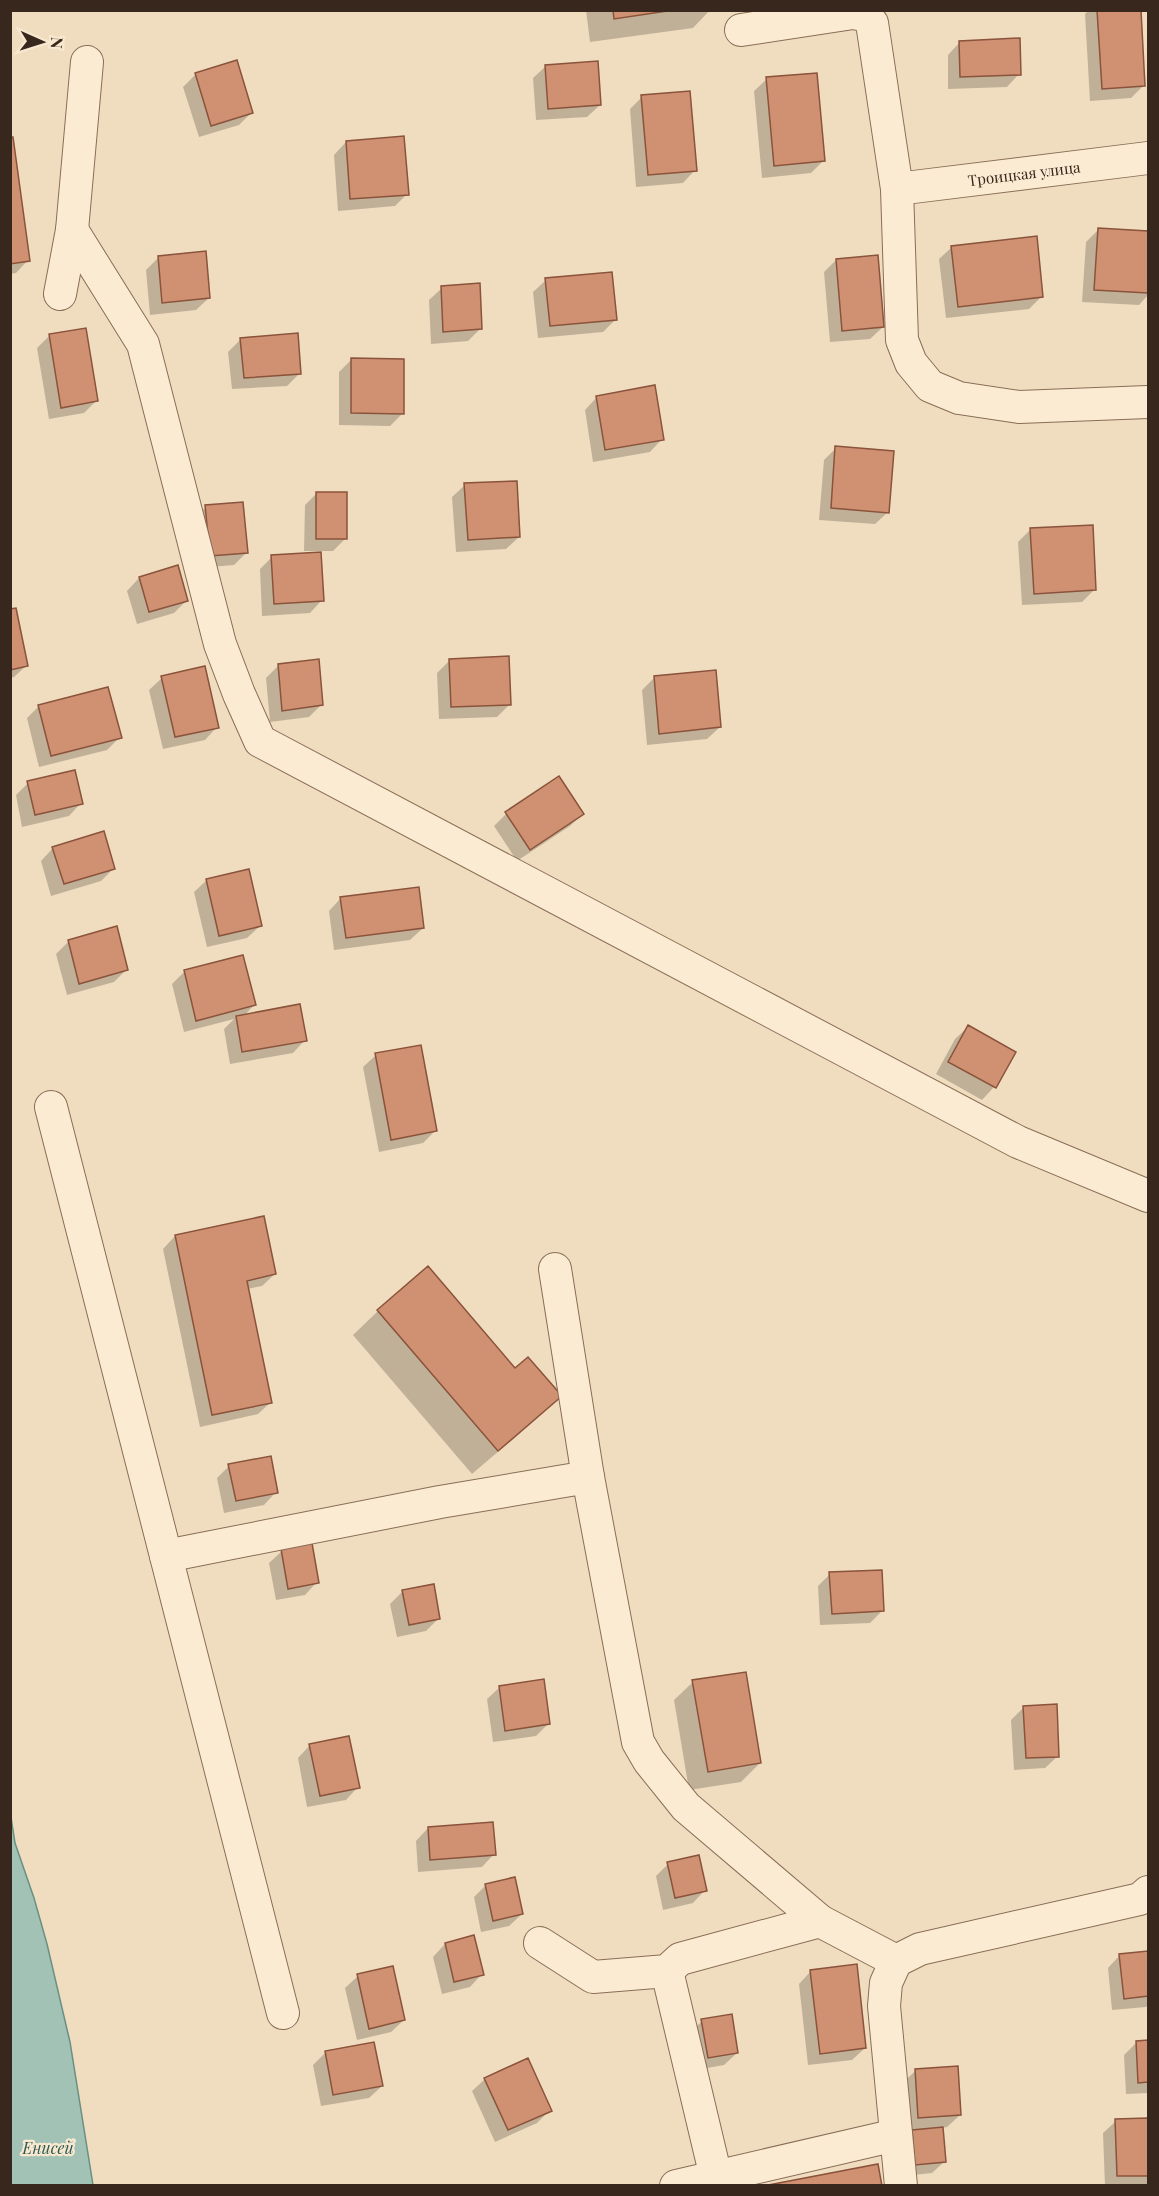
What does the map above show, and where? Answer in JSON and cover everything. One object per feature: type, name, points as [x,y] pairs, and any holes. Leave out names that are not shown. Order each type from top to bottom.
[{"type":"street","points":[[741,30],[853,13],[864,15],[872,23],[897,189],[902,340],[911,363],[930,386],[959,398],[1019,407],[1149,402]]},
{"type":"street","points":[[60,294],[72,230],[87,62]]},
{"type":"street","name":"Троицкая улица","points":[[897,189],[1149,158]]},
{"type":"street","points":[[72,230],[143,344],[220,644],[260,741],[1018,1142],[1149,1196]]},
{"type":"street","points":[[51,1107],[283,2013]]},
{"type":"street","points":[[555,1269],[588,1478],[638,1742],[649,1761],[686,1807],[820,1921],[896,1961]]},
{"type":"street","points":[[166,1556],[429,1505],[588,1478]]},
{"type":"street","points":[[901,2186],[884,2006],[886,1983],[896,1961],[920,1949],[1140,1899],[1149,1892]]},
{"type":"street","points":[[540,1943],[593,1977],[667,1971],[680,1959],[820,1921]]},
{"type":"street","points":[[667,1971],[716,2177]]},
{"type":"street","points":[[676,2186],[896,2135]]},
{"type":"water","name":"Енисей","points":[[11,1817],[15,1843],[47,1944],[70,2042],[93,2185],[11,2185]]},
{"type":"building","points":[[613,10],[674,10],[614,19]]},
{"type":"building","points":[[1097,10],[1141,10],[1145,86],[1102,89]]},
{"type":"building","points":[[1020,38],[1021,75],[960,77],[959,41]]},
{"type":"building","points":[[237,60],[253,113],[211,126],[195,73]]},
{"type":"building","points":[[598,61],[601,105],[548,109],[545,65]]},
{"type":"building","points":[[817,73],[825,161],[774,166],[766,77]]},
{"type":"building","points":[[690,91],[697,171],[648,175],[641,95]]},
{"type":"building","points":[[404,136],[409,195],[350,199],[346,141]]},
{"type":"building","points":[[10,137],[13,137],[30,261],[10,264]]},
{"type":"building","points":[[1098,228],[1148,231],[1148,293],[1094,290]]},
{"type":"building","points":[[1037,236],[1043,297],[958,307],[951,246]]},
{"type":"building","points":[[206,251],[210,298],[162,303],[158,256]]},
{"type":"building","points":[[878,255],[884,327],[842,331],[836,259]]},
{"type":"building","points":[[612,272],[617,320],[550,326],[545,278]]},
{"type":"building","points":[[480,283],[482,329],[443,332],[441,286]]},
{"type":"building","points":[[86,328],[98,401],[61,408],[49,334]]},
{"type":"building","points":[[298,333],[301,374],[244,378],[240,338]]},
{"type":"building","points":[[351,358],[404,359],[404,414],[351,413]]},
{"type":"building","points":[[655,385],[664,440],[605,450],[596,396]]},
{"type":"building","points":[[835,446],[894,451],[889,513],[831,508]]},
{"type":"building","points":[[517,481],[520,537],[468,540],[464,483]]},
{"type":"building","points":[[316,492],[347,492],[347,539],[316,539]]},
{"type":"building","points":[[243,502],[248,553],[210,556],[205,505]]},
{"type":"building","points":[[1093,525],[1096,590],[1034,594],[1030,528]]},
{"type":"building","points":[[321,552],[324,601],[274,604],[271,555]]},
{"type":"building","points":[[178,565],[188,601],[149,612],[139,577]]},
{"type":"building","points":[[16,608],[28,666],[10,670],[10,609]]},
{"type":"building","points":[[509,656],[511,705],[451,707],[449,659]]},
{"type":"building","points":[[319,659],[323,705],[282,711],[278,664]]},
{"type":"building","points":[[205,666],[219,728],[175,737],[161,676]]},
{"type":"building","points":[[716,670],[721,727],[659,734],[654,676]]},
{"type":"building","points":[[108,687],[122,738],[51,756],[38,705]]},
{"type":"building","points":[[75,770],[83,804],[35,815],[27,781]]},
{"type":"building","points":[[559,776],[584,814],[530,850],[505,812]]},
{"type":"building","points":[[104,831],[115,869],[64,884],[52,847]]},
{"type":"building","points":[[249,869],[262,926],[219,936],[206,879]]},
{"type":"building","points":[[419,887],[424,928],[346,938],[340,897]]},
{"type":"building","points":[[117,926],[128,970],[79,984],[68,940]]},
{"type":"building","points":[[243,955],[256,1005],[196,1021],[184,970]]},
{"type":"building","points":[[300,1004],[307,1041],[242,1052],[236,1016]]},
{"type":"building","points":[[968,1025],[1016,1052],[996,1088],[948,1062]]},
{"type":"building","points":[[421,1045],[437,1131],[391,1140],[375,1053]]},
{"type":"building","points":[[264,1216],[276,1274],[247,1281],[272,1403],[212,1415],[175,1235]]},
{"type":"building","points":[[428,1266],[515,1368],[528,1357],[562,1396],[498,1451],[377,1310]]},
{"type":"building","points":[[271,1456],[278,1493],[236,1501],[228,1464]]},
{"type":"building","points":[[312,1543],[319,1583],[288,1589],[281,1549]]},
{"type":"building","points":[[882,1570],[884,1611],[832,1614],[829,1572]]},
{"type":"building","points":[[434,1584],[440,1619],[409,1625],[402,1590]]},
{"type":"building","points":[[746,1672],[761,1763],[708,1772],[692,1680]]},
{"type":"building","points":[[544,1679],[550,1724],[505,1731],[499,1686]]},
{"type":"building","points":[[1057,1704],[1059,1757],[1026,1758],[1023,1706]]},
{"type":"building","points":[[349,1736],[360,1788],[320,1796],[309,1744]]},
{"type":"building","points":[[493,1822],[496,1855],[430,1860],[428,1827]]},
{"type":"building","points":[[699,1855],[707,1891],[675,1898],[667,1862]]},
{"type":"building","points":[[515,1877],[523,1914],[493,1921],[485,1884]]},
{"type":"building","points":[[474,1935],[484,1975],[454,1982],[445,1943]]},
{"type":"building","points":[[1148,1951],[1148,1996],[1124,1999],[1119,1954]]},
{"type":"building","points":[[857,1964],[866,2048],[820,2054],[810,1970]]},
{"type":"building","points":[[393,1966],[405,2020],[369,2029],[357,1974]]},
{"type":"building","points":[[732,2014],[738,2053],[708,2058],[701,2019]]},
{"type":"building","points":[[1148,2040],[1148,2082],[1138,2083],[1136,2041]]},
{"type":"building","points":[[374,2042],[383,2086],[333,2095],[325,2051]]},
{"type":"building","points":[[528,2058],[552,2111],[508,2130],[484,2078]]},
{"type":"building","points":[[958,2066],[961,2115],[918,2118],[915,2069]]},
{"type":"building","points":[[1148,2118],[1148,2176],[1117,2176],[1115,2119]]},
{"type":"building","points":[[943,2127],[946,2162],[915,2165],[912,2130]]},
{"type":"building","points":[[878,2164],[882,2186],[763,2186]]}]
